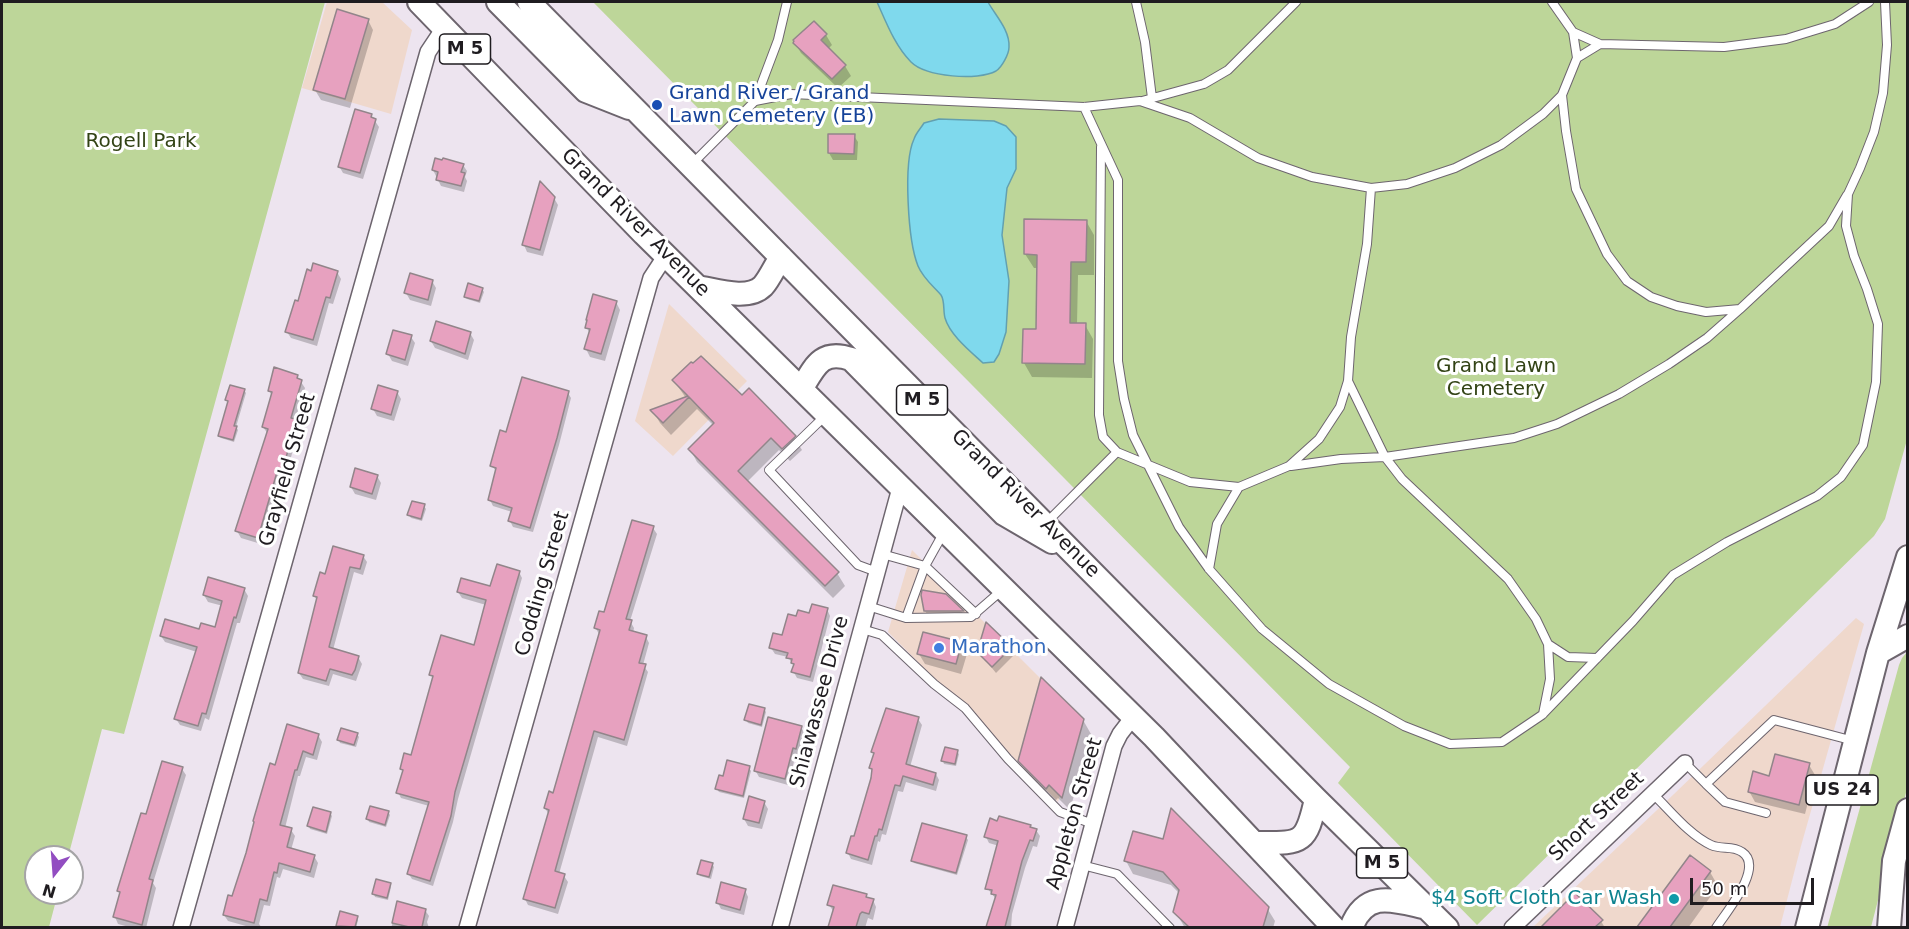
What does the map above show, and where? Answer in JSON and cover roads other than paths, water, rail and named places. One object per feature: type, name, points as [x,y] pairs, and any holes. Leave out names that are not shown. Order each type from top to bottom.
[{"type":"main road","name":"Grand River Avenue","points":[[419,2],[666,255],[1133,717],[1334,927]]},
{"type":"main road","points":[[498,2],[586,91],[638,112]]},
{"type":"main road","name":"Grand River Avenue","points":[[529,2],[1316,799],[1447,927]]},
{"type":"main road","points":[[698,287],[738,293],[754,291],[762,287],[780,257]]},
{"type":"main road","points":[[802,388],[820,360],[838,354],[851,359],[1004,514],[1079,558]]},
{"type":"main road","name":"US 24","points":[[1806,927],[1878,653],[1908,557]]},
{"type":"main road","points":[[1878,653],[1908,636]]},
{"type":"main road","points":[[1256,843],[1279,844],[1298,840],[1307,833],[1316,799]]},
{"type":"main road","points":[[1889,927],[1894,861],[1908,810]]},
{"type":"main road","points":[[1899,927],[1908,896]]},
{"type":"main road","points":[[1351,927],[1365,906],[1381,899],[1428,908]]},
{"type":"street","name":"Grayfield Street","points":[[181,927],[428,52],[444,28]]},
{"type":"street","name":"Codding Street","points":[[467,927],[651,278],[666,255]]},
{"type":"street","name":"Shiawassee Drive","points":[[780,927],[900,488]]},
{"type":"street","name":"Appleton Street","points":[[1065,927],[1114,746],[1133,717]]},
{"type":"street","name":"Short Street","points":[[1512,927],[1685,763]]},
{"type":"lane","points":[[691,165],[755,101],[778,40],[787,2]]},
{"type":"lane","points":[[1136,2],[1145,42],[1152,98]]},
{"type":"lane","points":[[755,101],[791,94],[1084,107],[1140,101],[1204,84],[1228,70],[1296,2]]},
{"type":"lane","points":[[1140,101],[1190,118],[1258,158],[1312,177],[1371,188],[1407,184],[1455,168],[1501,146],[1543,114],[1562,96],[1577,58],[1573,32],[1552,2]]},
{"type":"lane","points":[[1573,32],[1600,44],[1724,47],[1786,39],[1835,24],[1869,2]]},
{"type":"lane","points":[[1101,141],[1099,415],[1102,437],[1117,452],[1191,482],[1239,487],[1289,466],[1341,459],[1385,457],[1514,438],[1557,424],[1619,394],[1707,338],[1829,226],[1848,194],[1874,132],[1883,93],[1887,45],[1885,2]]},
{"type":"lane","points":[[1577,58],[1600,44]]},
{"type":"lane","points":[[1562,96],[1576,189],[1607,254],[1627,281],[1652,297],[1677,306],[1706,312],[1740,309]]},
{"type":"lane","points":[[1084,107],[1118,180],[1118,361],[1124,399],[1133,435],[1179,527],[1209,569],[1262,629],[1329,684],[1404,726],[1450,744],[1502,742],[1542,715],[1598,658],[1673,575],[1727,542],[1816,496],[1841,477],[1863,445],[1876,382],[1878,324],[1846,226],[1848,194]]},
{"type":"lane","points":[[1289,466],[1319,439],[1340,407],[1348,381],[1357,291],[1367,244],[1371,188]]},
{"type":"lane","points":[[1348,381],[1385,457],[1402,479],[1508,579],[1536,619],[1548,644],[1550,679],[1542,715]]},
{"type":"lane","points":[[827,414],[769,470],[858,565],[877,572]]},
{"type":"lane","points":[[1045,524],[1117,452]]},
{"type":"lane","points":[[1209,569],[1217,524],[1239,487]]},
{"type":"lane","points":[[906,618],[925,566],[944,531]]},
{"type":"lane","points":[[882,554],[925,566],[976,614]]},
{"type":"lane","points":[[868,606],[906,618],[971,617],[1003,589]]},
{"type":"lane","points":[[862,629],[882,635],[934,684],[965,708],[1008,759],[1060,812],[1093,824]]},
{"type":"lane","points":[[1548,644],[1568,657],[1598,658]]},
{"type":"lane","points":[[1706,784],[1774,720],[1855,741]]},
{"type":"lane","points":[[1685,763],[1725,802],[1766,813]]},
{"type":"lane","points":[[1652,793],[1699,838],[1713,846],[1732,847],[1744,853],[1750,861],[1750,872],[1744,885],[1716,927]]},
{"type":"lane","points":[[1082,865],[1117,874],[1170,927]]},
{"type":"water","points":[[877,2],[988,2],[1002,23],[1009,41],[1006,57],[996,71],[977,76],[952,76],[918,67],[900,49]]},
{"type":"water","points":[[939,119],[994,121],[1006,126],[1016,137],[1016,169],[1007,188],[1002,235],[1009,281],[1006,332],[994,362],[983,363],[951,331],[945,318],[942,297],[928,282],[918,266],[915,254],[908,202],[911,150],[915,137],[924,123]]},
{"type":"place","name":"Grand River / Grand Lawn Cemetery (EB)","points":[[657,105]]},
{"type":"place","name":"Marathon","points":[[939,648]]},
{"type":"place","name":"$4 Soft Cloth Car Wash","points":[[1674,899]]},
{"type":"park label","name":"Rogell Park","points":[[141,142]]},
{"type":"park label","name":"Grand Lawn Cemetery","points":[[1496,378]]}]
